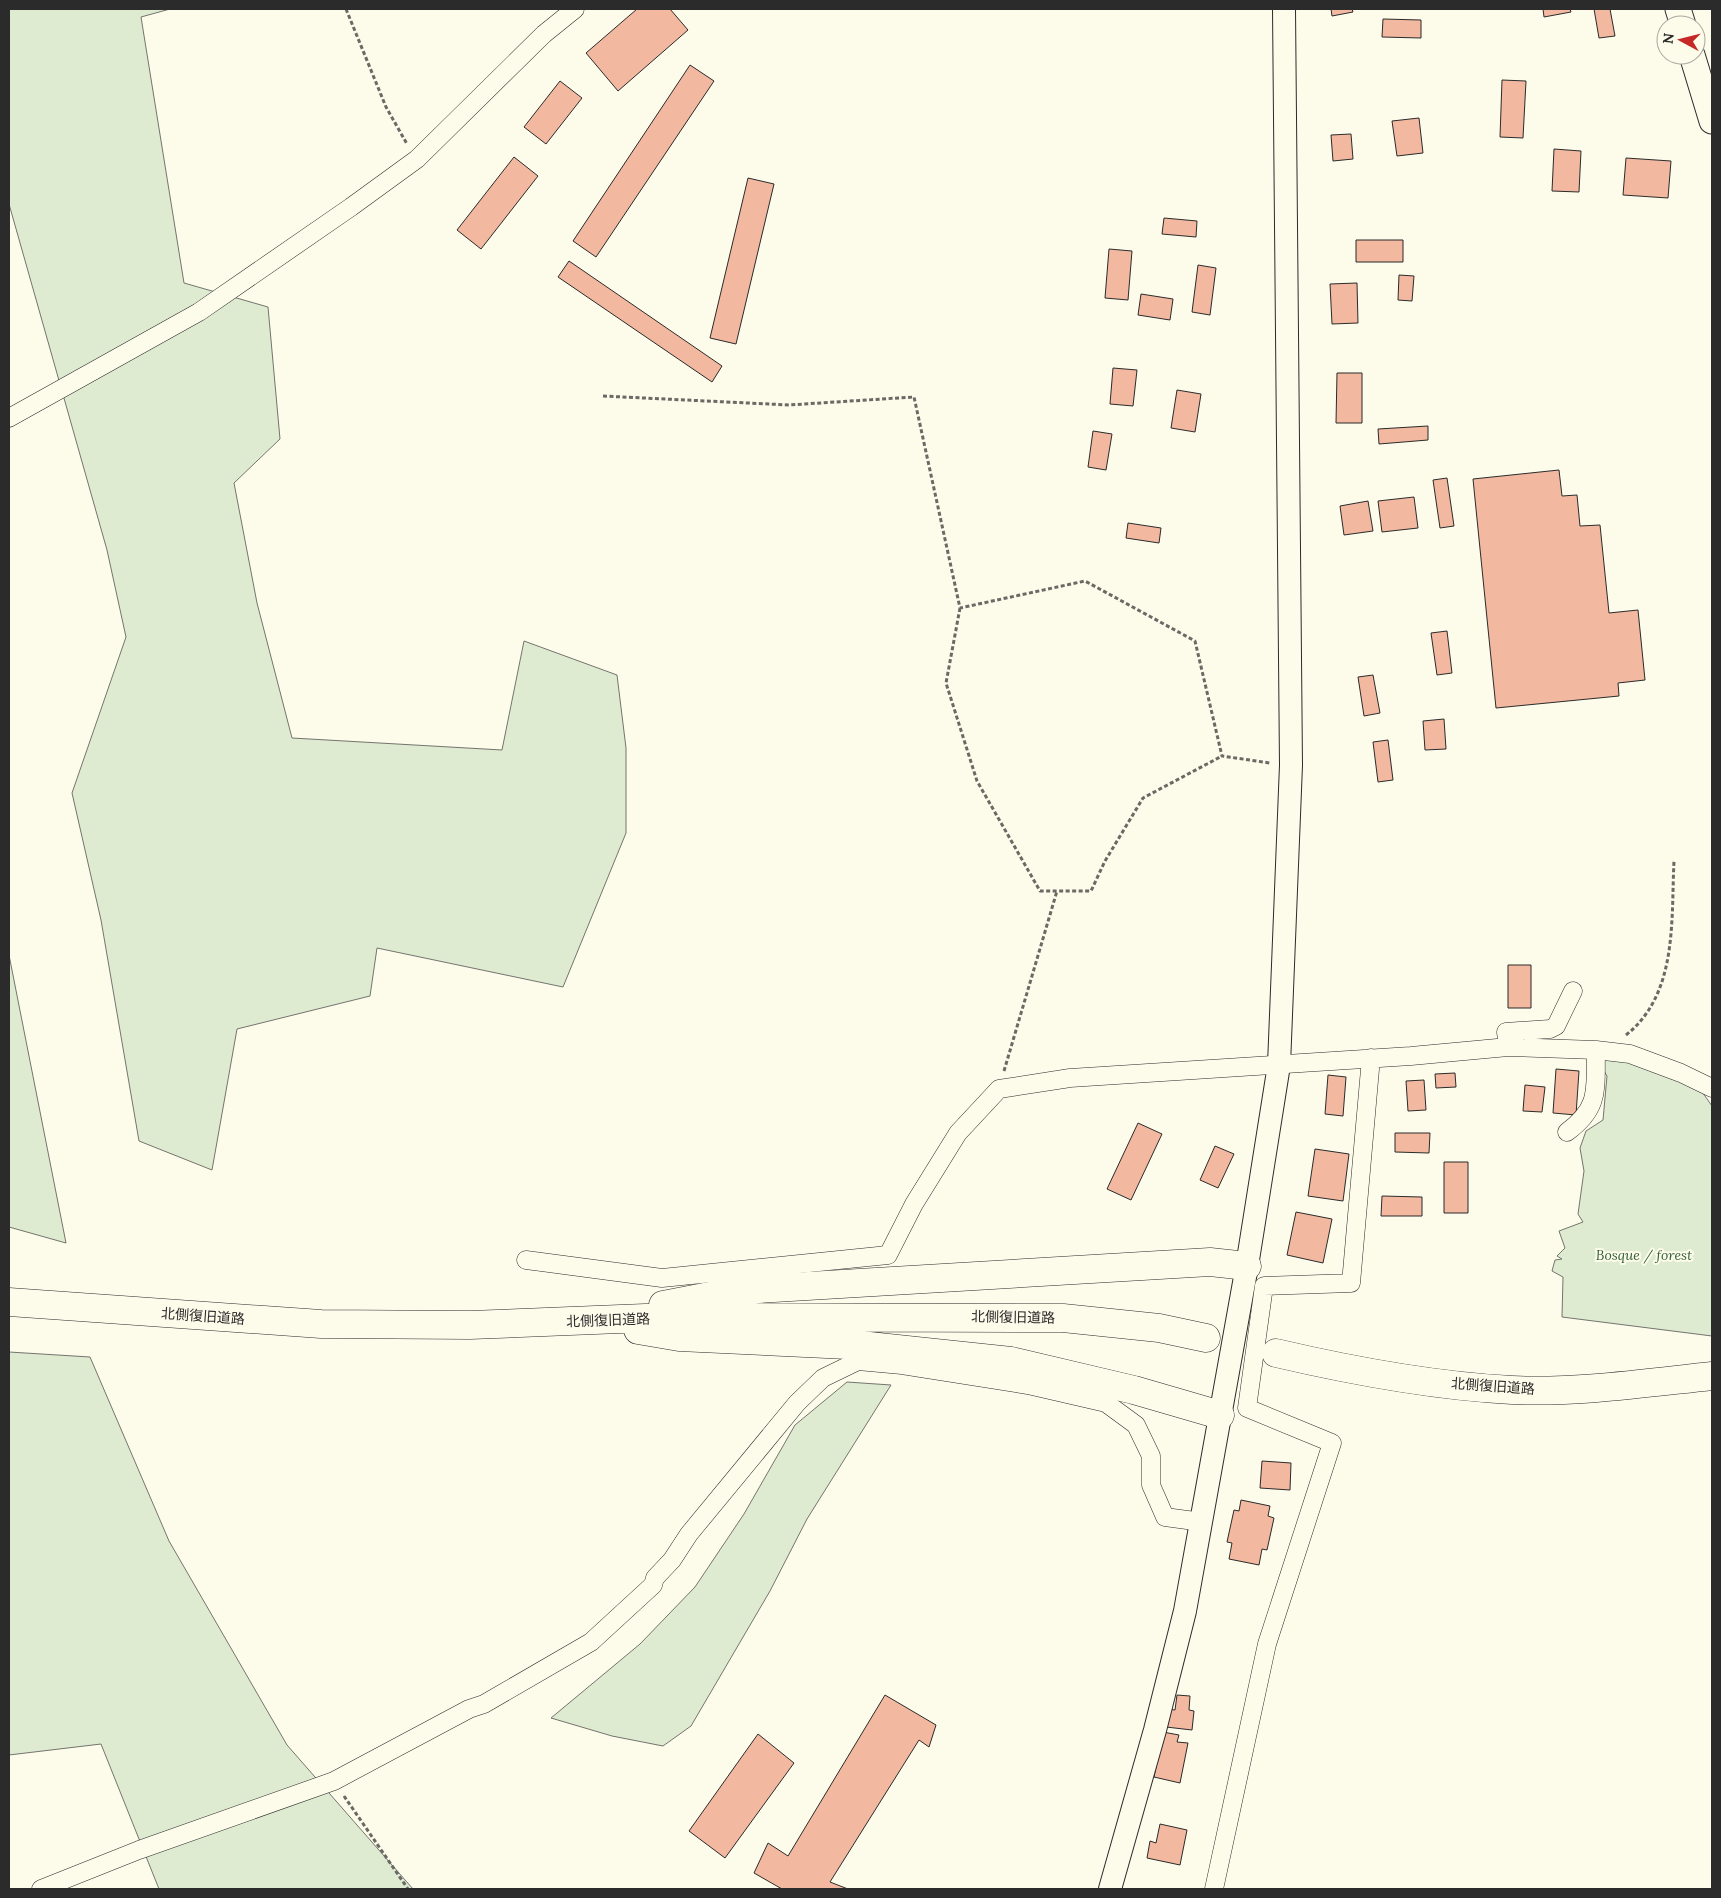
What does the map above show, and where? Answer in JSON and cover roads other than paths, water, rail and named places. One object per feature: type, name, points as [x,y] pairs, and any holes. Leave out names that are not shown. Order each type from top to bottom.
[{"type":"highway","points":[[581,1321],[741,1290],[1210,1262],[1247,1266]]},
{"type":"highway","name":"北側復旧道路","points":[[9,1302],[321,1324],[470,1325],[689,1317],[1062,1318],[1158,1328],[1206,1338]]},
{"type":"highway","points":[[581,1321],[679,1337],[869,1346],[1011,1361],[1134,1390],[1220,1415]]},
{"type":"highway","name":"北側復旧道路","points":[[1276,1353],[1345,1369],[1512,1390],[1626,1386],[1712,1376]]},
{"type":"main road","points":[[1695,65],[1712,121]]},
{"type":"street","points":[[9,418],[199,312],[417,159],[544,34],[575,9]]},
{"type":"street","points":[[1110,1889],[1160,1712],[1185,1612],[1247,1266],[1280,1065],[1291,766],[1284,9]]},
{"type":"street","points":[[1508,1047],[1506,1032],[1550,1029],[1556,1026],[1573,991]]},
{"type":"street","points":[[526,1260],[662,1278],[888,1255],[914,1204],[958,1133],[999,1089],[1070,1078],[1280,1065],[1508,1047],[1601,1050],[1630,1054],[1681,1073],[1712,1088]]},
{"type":"street","points":[[1567,1132],[1581,1122],[1590,1112],[1595,1096],[1601,1050]]},
{"type":"street","points":[[1214,1889],[1267,1644],[1332,1443],[1247,1408],[1264,1286],[1351,1283],[1370,1058]]},
{"type":"street","points":[[41,1889],[139,1850],[334,1781],[468,1709],[484,1704],[591,1642],[653,1586],[655,1578],[672,1560],[689,1534],[797,1403],[823,1378],[858,1361],[902,1365],[1028,1385],[1106,1403],[1136,1425],[1151,1456],[1151,1485],[1165,1517],[1202,1522]]},
{"type":"park label","name":"Bosque / forest","points":[[1644,1255]]}]
